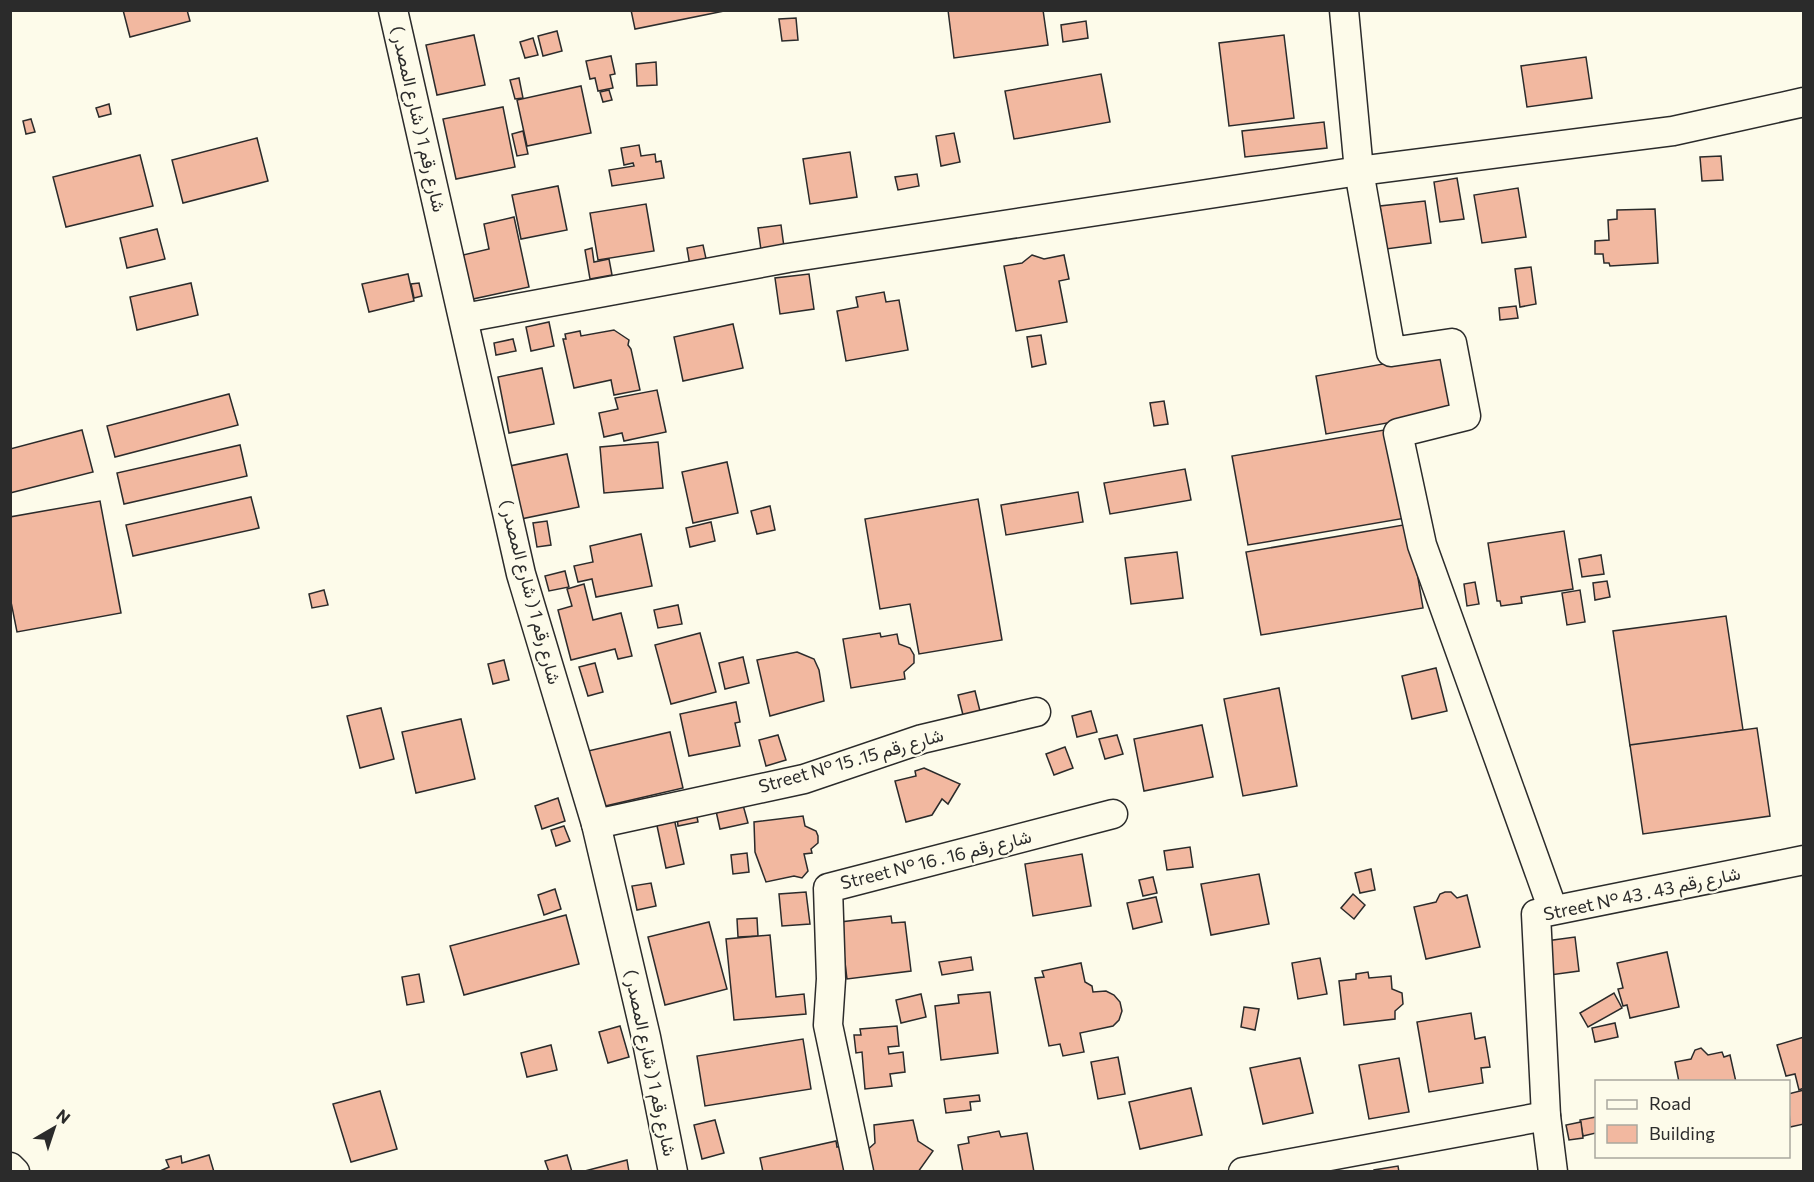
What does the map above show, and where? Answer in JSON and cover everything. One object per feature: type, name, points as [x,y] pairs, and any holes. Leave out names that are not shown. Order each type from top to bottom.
[{"type":"street","name":"شارع رقم 1 ( شارع المصدر )","points":[[393,10],[521,574],[596,824],[646,1037],[673,1172]]},
{"type":"street","points":[[1344,10],[1359,171],[1391,352],[1452,343],[1466,416],[1398,433],[1422,545],[1552,910]]},
{"type":"street","points":[[464,318],[788,258],[1359,171],[1673,131],[1803,102]]},
{"type":"street","name":"Street N° 15 .شارع رقم 15","points":[[596,824],[804,779],[922,739],[1036,712]]},
{"type":"street","name":"Street N° 16 . شارع رقم 16","points":[[858,1172],[828,1024],[831,978],[828,888],[1113,814]]},
{"type":"street","name":"Street N° 43 . شارع رقم 43","points":[[1546,1116],[1536,914],[1803,860]]},
{"type":"street","points":[[1243,1172],[1546,1116],[1554,1172]]},
{"type":"street","points":[[10,1167],[15,1172]]},
{"type":"building","points":[[123,10],[187,10],[190,21],[130,37]]},
{"type":"building","points":[[631,10],[729,10],[635,29]]},
{"type":"building","points":[[948,10],[1043,10],[1048,45],[954,58]]},
{"type":"building","points":[[796,18],[798,40],[782,41],[779,19]]},
{"type":"building","points":[[1086,21],[1088,38],[1063,42],[1061,25]]},
{"type":"building","points":[[557,31],[562,51],[543,56],[538,36]]},
{"type":"building","points":[[474,35],[485,85],[437,95],[426,45]]},
{"type":"building","points":[[1284,35],[1294,118],[1229,126],[1219,43]]},
{"type":"building","points":[[533,38],[538,55],[525,58],[520,42]]},
{"type":"building","points":[[611,56],[615,74],[610,75],[613,88],[598,91],[595,78],[590,79],[586,61]]},
{"type":"building","points":[[1586,57],[1592,98],[1527,107],[1521,66]]},
{"type":"building","points":[[656,62],[657,85],[637,86],[636,64]]},
{"type":"building","points":[[1101,74],[1110,122],[1014,139],[1005,91]]},
{"type":"building","points":[[519,78],[523,98],[515,99],[510,80]]},
{"type":"building","points":[[581,86],[591,133],[527,146],[517,100]]},
{"type":"building","points":[[609,90],[612,100],[603,102],[600,92]]},
{"type":"building","points":[[109,104],[111,114],[99,117],[96,108]]},
{"type":"building","points":[[503,107],[515,167],[456,179],[443,119]]},
{"type":"building","points":[[31,119],[35,132],[26,134],[23,121]]},
{"type":"building","points":[[1324,122],[1327,148],[1245,157],[1242,131]]},
{"type":"building","points":[[523,131],[528,154],[517,156],[512,134]]},
{"type":"building","points":[[954,133],[960,162],[941,166],[936,136]]},
{"type":"building","points":[[257,138],[268,181],[183,203],[172,160]]},
{"type":"building","points":[[639,145],[641,156],[655,154],[656,162],[661,161],[664,178],[612,186],[609,170],[634,166],[633,163],[624,165],[621,148]]},
{"type":"building","points":[[850,152],[857,197],[810,204],[803,159]]},
{"type":"building","points":[[140,155],[153,206],[66,227],[53,177]]},
{"type":"building","points":[[1721,156],[1723,180],[1702,181],[1700,157]]},
{"type":"building","points":[[917,174],[919,186],[898,190],[895,177]]},
{"type":"building","points":[[1457,178],[1464,219],[1440,222],[1434,182]]},
{"type":"building","points":[[558,186],[567,230],[521,239],[512,195]]},
{"type":"building","points":[[1518,188],[1526,237],[1482,243],[1474,195]]},
{"type":"building","points":[[1425,201],[1431,243],[1386,249],[1380,206]]},
{"type":"building","points":[[646,204],[654,251],[598,260],[590,213]]},
{"type":"building","points":[[1655,209],[1658,263],[1610,266],[1609,263],[1604,263],[1603,254],[1595,254],[1595,241],[1609,240],[1608,220],[1617,219],[1617,210]]},
{"type":"building","points":[[514,217],[529,287],[473,299],[463,255],[489,249],[484,224]]},
{"type":"building","points":[[781,225],[784,247],[761,250],[758,228]]},
{"type":"building","points":[[157,229],[165,259],[127,268],[120,238]]},
{"type":"building","points":[[703,245],[707,263],[690,266],[687,248]]},
{"type":"building","points":[[592,248],[594,262],[609,259],[612,275],[590,279],[585,250]]},
{"type":"building","points":[[1032,255],[1044,259],[1064,255],[1069,279],[1059,281],[1067,322],[1016,331],[1004,266],[1022,263]]},
{"type":"building","points":[[1531,267],[1536,304],[1520,307],[1515,269]]},
{"type":"building","points":[[408,274],[414,301],[369,312],[362,284]]},
{"type":"building","points":[[809,274],[814,309],[780,314],[775,278]]},
{"type":"building","points":[[191,283],[198,315],[137,330],[130,297]]},
{"type":"building","points":[[419,283],[422,296],[414,298],[411,284]]},
{"type":"building","points":[[884,292],[886,302],[899,300],[908,350],[846,361],[837,311],[858,307],[856,297]]},
{"type":"building","points":[[1516,306],[1518,318],[1500,320],[1499,308]]},
{"type":"building","points":[[549,322],[554,346],[531,351],[526,327]]},
{"type":"building","points":[[733,324],[743,368],[683,381],[674,337]]},
{"type":"building","points":[[614,330],[629,340],[628,345],[631,349],[640,390],[614,395],[611,380],[574,388],[563,339],[566,339],[565,334],[580,331],[581,336]]},
{"type":"building","points":[[1041,335],[1046,364],[1032,367],[1027,337]]},
{"type":"building","points":[[513,339],[516,351],[496,355],[494,343]]},
{"type":"building","points":[[1444,353],[1454,411],[1326,434],[1316,376]]},
{"type":"building","points":[[542,368],[554,424],[509,433],[498,377]]},
{"type":"building","points":[[657,390],[666,432],[624,441],[622,433],[604,437],[599,413],[618,409],[615,398]]},
{"type":"building","points":[[229,394],[238,425],[115,457],[107,426]]},
{"type":"building","points":[[1164,401],[1168,424],[1154,426],[1150,403]]},
{"type":"building","points":[[1390,429],[1406,518],[1248,545],[1232,456]]},
{"type":"building","points":[[82,430],[93,472],[10,493],[10,449]]},
{"type":"building","points":[[658,442],[663,488],[604,493],[600,447]]},
{"type":"building","points":[[240,445],[247,476],[124,504],[117,473]]},
{"type":"building","points":[[567,454],[579,507],[516,520],[505,467]]},
{"type":"building","points":[[727,462],[738,513],[693,523],[682,472]]},
{"type":"building","points":[[1185,469],[1191,500],[1110,514],[1104,483]]},
{"type":"building","points":[[1078,492],[1083,522],[1006,535],[1001,505]]},
{"type":"building","points":[[251,497],[259,528],[133,556],[126,525]]},
{"type":"building","points":[[978,499],[1002,640],[919,654],[910,604],[880,609],[865,519]]},
{"type":"building","points":[[100,501],[121,613],[17,632],[10,597],[10,517]]},
{"type":"building","points":[[770,506],[775,530],[757,534],[751,511]]},
{"type":"building","points":[[547,521],[551,545],[537,547],[533,523]]},
{"type":"building","points":[[711,522],[715,541],[690,547],[686,528]]},
{"type":"building","points":[[1409,524],[1423,608],[1261,635],[1246,552]]},
{"type":"building","points":[[1564,531],[1573,589],[1521,597],[1522,603],[1501,606],[1500,601],[1497,601],[1488,543]]},
{"type":"building","points":[[641,534],[652,586],[596,597],[592,579],[578,582],[574,566],[593,562],[590,546]]},
{"type":"building","points":[[1177,552],[1183,598],[1131,604],[1125,558]]},
{"type":"building","points":[[1601,555],[1604,574],[1582,577],[1579,559]]},
{"type":"building","points":[[565,571],[569,587],[549,591],[545,576]]},
{"type":"building","points":[[1607,581],[1610,597],[1595,600],[1593,583]]},
{"type":"building","points":[[1475,582],[1479,604],[1467,606],[1464,584]]},
{"type":"building","points":[[584,584],[593,620],[621,613],[632,656],[618,659],[615,649],[571,660],[558,610],[572,606],[567,589]]},
{"type":"building","points":[[324,590],[328,605],[312,608],[309,594]]},
{"type":"building","points":[[1580,590],[1585,622],[1567,625],[1562,593]]},
{"type":"building","points":[[678,605],[682,624],[658,628],[654,610]]},
{"type":"building","points":[[1726,616],[1743,730],[1630,746],[1613,631]]},
{"type":"building","points":[[700,633],[716,692],[671,704],[655,645]]},
{"type":"building","points":[[880,633],[881,637],[897,634],[899,644],[910,648],[914,655],[914,663],[904,672],[905,679],[851,688],[843,639]]},
{"type":"building","points":[[797,652],[814,659],[819,670],[824,701],[770,716],[757,660]]},
{"type":"building","points":[[743,657],[749,683],[725,689],[719,663]]},
{"type":"building","points":[[504,660],[509,680],[493,684],[488,664]]},
{"type":"building","points":[[595,663],[603,692],[588,696],[579,667]]},
{"type":"building","points":[[1436,668],[1447,711],[1412,719],[1402,676]]},
{"type":"building","points":[[1279,688],[1297,786],[1243,796],[1224,699]]},
{"type":"building","points":[[975,691],[980,711],[963,715],[958,695]]},
{"type":"building","points":[[736,702],[740,722],[735,723],[740,746],[689,756],[680,714]]},
{"type":"building","points":[[381,708],[394,759],[360,768],[347,716]]},
{"type":"building","points":[[1091,711],[1097,732],[1077,737],[1072,716]]},
{"type":"building","points":[[461,719],[475,779],[416,793],[402,732]]},
{"type":"building","points":[[1202,725],[1213,777],[1144,791],[1134,739]]},
{"type":"building","points":[[1757,728],[1770,816],[1643,834],[1630,745]]},
{"type":"building","points":[[670,732],[683,788],[601,807],[588,751]]},
{"type":"building","points":[[778,735],[786,760],[766,766],[759,740]]},
{"type":"building","points":[[1117,735],[1123,754],[1105,759],[1099,739]]},
{"type":"building","points":[[1065,747],[1073,768],[1054,775],[1046,754]]},
{"type":"building","points":[[924,768],[960,784],[948,804],[942,799],[932,815],[906,822],[895,781],[916,776],[915,771]]},
{"type":"building","points":[[558,798],[565,821],[542,829],[535,806]]},
{"type":"building","points":[[743,805],[748,823],[720,829],[716,811]]},
{"type":"building","points":[[696,812],[698,822],[678,826],[677,816]]},
{"type":"building","points":[[803,816],[805,826],[816,831],[818,836],[818,843],[811,849],[812,853],[804,854],[808,871],[802,878],[794,876],[766,882],[755,852],[754,822]]},
{"type":"building","points":[[674,818],[684,864],[666,868],[656,821]]},
{"type":"building","points":[[564,826],[570,841],[556,846],[551,830]]},
{"type":"building","points":[[1190,847],[1193,867],[1167,870],[1164,851]]},
{"type":"building","points":[[747,853],[749,872],[733,874],[731,855]]},
{"type":"building","points":[[1082,854],[1091,906],[1033,916],[1025,864]]},
{"type":"building","points":[[1371,869],[1375,890],[1360,893],[1355,873]]},
{"type":"building","points":[[1259,874],[1269,924],[1211,935],[1201,884]]},
{"type":"building","points":[[1153,877],[1157,893],[1143,896],[1139,880]]},
{"type":"building","points":[[651,883],[656,906],[637,910],[632,886]]},
{"type":"building","points":[[555,889],[561,909],[544,915],[538,895]]},
{"type":"building","points":[[806,892],[810,924],[782,926],[779,894]]},
{"type":"building","points":[[1451,892],[1457,898],[1467,895],[1480,947],[1426,959],[1414,907],[1436,902],[1440,894]]},
{"type":"building","points":[[1353,894],[1365,905],[1354,919],[1341,908]]},
{"type":"building","points":[[1156,897],[1162,922],[1133,929],[1127,903]]},
{"type":"building","points":[[566,915],[579,964],[464,995],[450,946]]},
{"type":"building","points":[[891,916],[892,923],[905,922],[911,971],[847,979],[840,922]]},
{"type":"building","points":[[757,918],[758,936],[738,937],[737,919]]},
{"type":"building","points":[[709,922],[727,989],[665,1005],[648,937]]},
{"type":"building","points":[[770,935],[776,997],[804,994],[806,1014],[734,1020],[726,939]]},
{"type":"building","points":[[1575,937],[1579,971],[1550,975],[1546,941]]},
{"type":"building","points":[[1667,952],[1679,1007],[1630,1018],[1627,1005],[1623,1006],[1618,989],[1623,988],[1617,963]]},
{"type":"building","points":[[971,957],[973,970],[942,975],[939,962]]},
{"type":"building","points":[[1320,958],[1327,994],[1298,999],[1292,963]]},
{"type":"building","points":[[1081,963],[1085,982],[1092,986],[1093,992],[1106,991],[1114,995],[1120,1002],[1122,1011],[1119,1020],[1113,1026],[1080,1033],[1084,1052],[1063,1056],[1060,1044],[1049,1046],[1035,978],[1044,977],[1042,971]]},
{"type":"building","points":[[1368,972],[1369,978],[1391,976],[1392,989],[1402,993],[1403,1004],[1395,1011],[1395,1019],[1344,1025],[1339,981],[1356,979],[1356,974]]},
{"type":"building","points":[[419,974],[424,1002],[407,1005],[402,977]]},
{"type":"building","points":[[990,992],[998,1053],[941,1060],[935,1006],[959,1003],[958,995]]},
{"type":"building","points":[[1614,993],[1622,1008],[1588,1027],[1580,1013]]},
{"type":"building","points":[[921,994],[926,1017],[901,1023],[896,1000]]},
{"type":"building","points":[[1244,1007],[1259,1009],[1255,1030],[1241,1027]]},
{"type":"building","points":[[1471,1013],[1475,1039],[1485,1037],[1490,1067],[1481,1068],[1483,1083],[1429,1092],[1417,1022]]},
{"type":"building","points":[[1615,1023],[1618,1037],[1595,1042],[1592,1028]]},
{"type":"building","points":[[620,1026],[629,1057],[608,1063],[599,1032]]},
{"type":"building","points":[[897,1026],[899,1046],[888,1047],[889,1054],[903,1052],[905,1072],[890,1074],[892,1086],[865,1089],[862,1052],[856,1053],[854,1035],[861,1035],[860,1029]]},
{"type":"building","points":[[1804,1037],[1804,1088],[1799,1090],[1795,1074],[1786,1076],[1777,1045]]},
{"type":"building","points":[[803,1039],[811,1089],[705,1106],[697,1056]]},
{"type":"building","points":[[551,1045],[557,1070],[527,1077],[521,1053]]},
{"type":"building","points":[[1701,1048],[1708,1055],[1722,1052],[1724,1057],[1730,1055],[1736,1080],[1679,1080],[1675,1062],[1691,1059],[1695,1050]]},
{"type":"building","points":[[1118,1057],[1125,1094],[1098,1099],[1091,1062]]},
{"type":"building","points":[[1300,1058],[1313,1113],[1263,1124],[1250,1068]]},
{"type":"building","points":[[1399,1058],[1409,1112],[1369,1119],[1359,1065]]},
{"type":"building","points":[[1191,1088],[1202,1135],[1140,1149],[1129,1102]]},
{"type":"building","points":[[1804,1090],[1804,1124],[1790,1127],[1790,1094]]},
{"type":"building","points":[[380,1091],[397,1149],[351,1162],[333,1104]]},
{"type":"building","points":[[979,1095],[980,1101],[970,1102],[971,1110],[946,1113],[944,1099]]},
{"type":"building","points":[[1595,1117],[1595,1133],[1583,1136],[1580,1120]]},
{"type":"building","points":[[715,1120],[724,1153],[702,1159],[694,1125]]},
{"type":"building","points":[[913,1120],[918,1141],[933,1151],[918,1172],[869,1172],[865,1152],[875,1143],[874,1125]]},
{"type":"building","points":[[1581,1122],[1583,1138],[1569,1140],[1566,1125]]},
{"type":"building","points":[[999,1131],[1001,1137],[1027,1133],[1034,1172],[963,1172],[958,1145],[969,1143],[968,1137]]},
{"type":"building","points":[[836,1141],[837,1147],[845,1145],[851,1172],[763,1172],[760,1158]]},
{"type":"building","points":[[209,1155],[214,1172],[158,1172],[169,1167],[166,1160],[181,1156],[182,1163]]},
{"type":"building","points":[[567,1155],[572,1172],[549,1172],[545,1161]]},
{"type":"building","points":[[627,1160],[629,1172],[581,1172]]},
{"type":"building","points":[[1398,1166],[1399,1172],[1374,1172],[1374,1170]]}]
